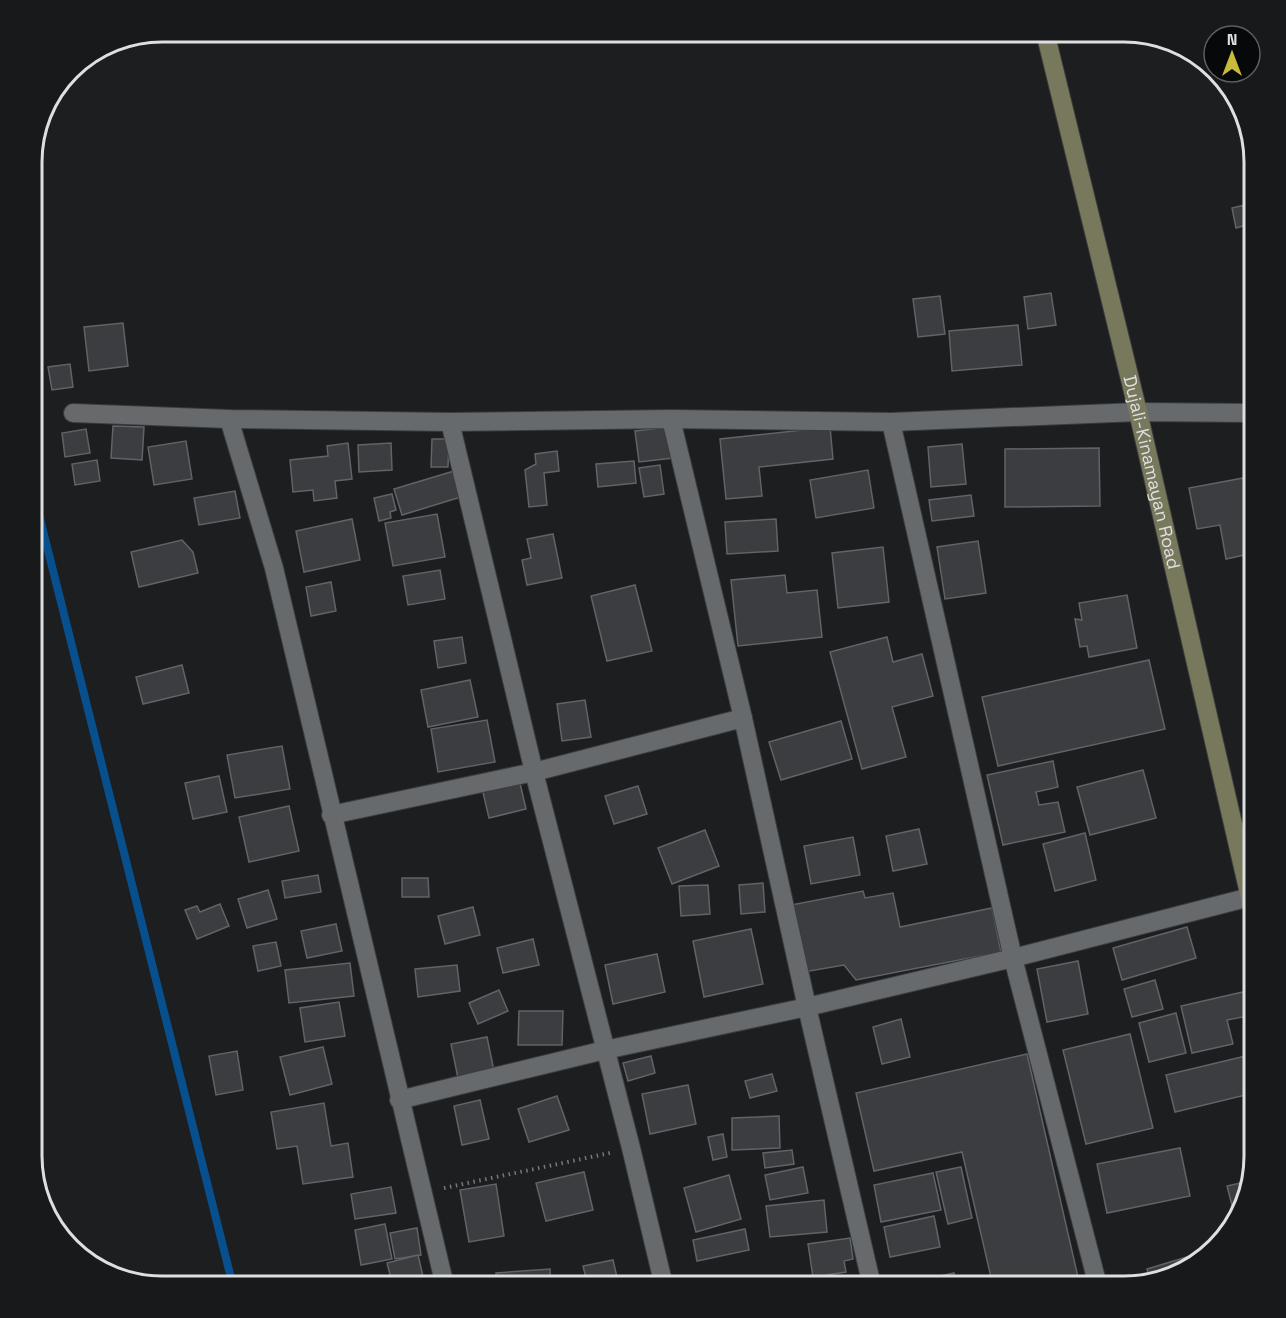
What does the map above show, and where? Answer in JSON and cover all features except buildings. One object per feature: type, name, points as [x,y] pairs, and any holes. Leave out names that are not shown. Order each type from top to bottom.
[{"type":"main road","name":"Dujali-Kinamayan Road","points":[[1047,42],[1138,412],[1244,871]]},
{"type":"street","points":[[74,413],[229,419],[450,422],[671,419],[891,422],[1138,412],[1244,413]]},
{"type":"street","points":[[229,419],[274,568],[442,1276]]},
{"type":"street","points":[[671,419],[743,718],[869,1276]]},
{"type":"street","points":[[450,422],[534,772],[631,1148],[661,1276]]},
{"type":"street","points":[[891,422],[1013,958],[1095,1276]]},
{"type":"street","points":[[331,815],[534,772],[743,718]]},
{"type":"street","points":[[399,1100],[604,1050],[807,1007],[1013,958],[1244,908]]},
{"type":"path","points":[[423,1193],[631,1148]]},
{"type":"waterway","points":[[42,527],[230,1276]]}]
